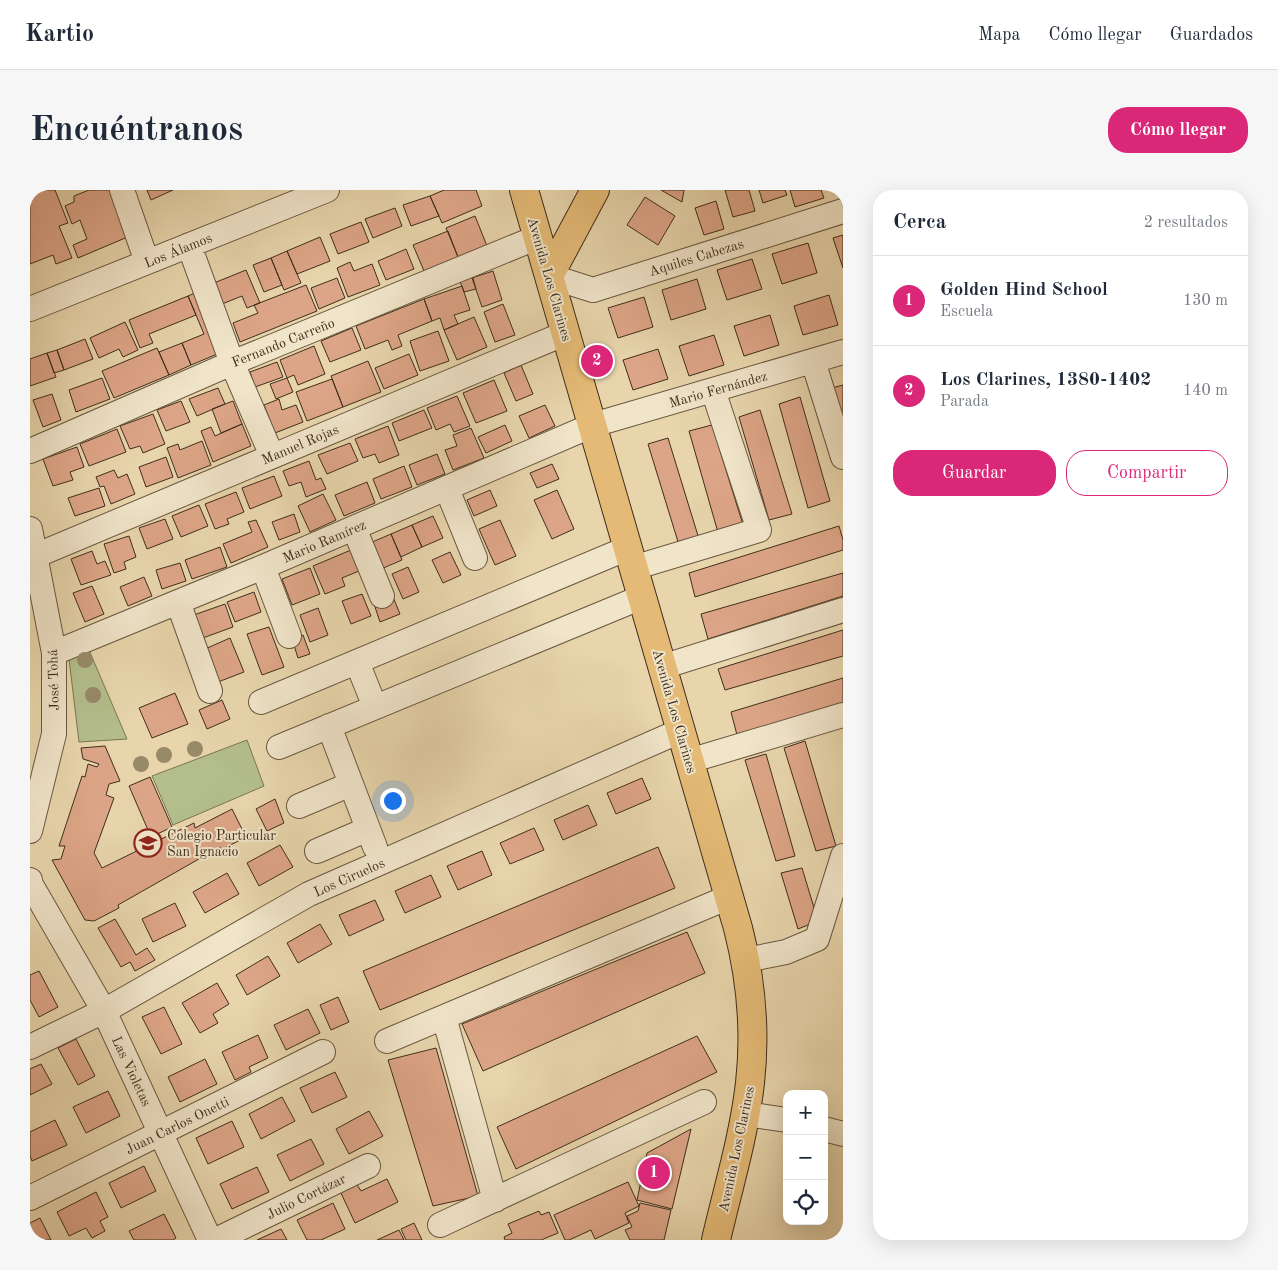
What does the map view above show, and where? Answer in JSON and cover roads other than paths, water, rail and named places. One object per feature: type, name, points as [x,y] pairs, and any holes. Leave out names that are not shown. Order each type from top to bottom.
[{"type":"main road","name":"Avenida Los Clarines","points":[[524,190],[746,960],[753,1024],[751,1069],[746,1114],[716,1240]]},
{"type":"main road","points":[[549,276],[595,190]]},
{"type":"street","points":[[122,190],[147,262]]},
{"type":"street","name":"Los Álamos","points":[[30,310],[189,245],[278,199],[326,190]]},
{"type":"street","name":"Aquiles Cabezas","points":[[549,276],[593,290],[843,211]]},
{"type":"street","name":"Fernando Carreño","points":[[30,451],[232,363],[538,237]]},
{"type":"street","points":[[189,245],[232,363],[272,456]]},
{"type":"street","name":"Manuel Rojas","points":[[35,556],[566,333]]},
{"type":"street","name":"Mario Fernández","points":[[592,425],[843,352]]},
{"type":"street","points":[[813,361],[843,457]]},
{"type":"street","points":[[261,702],[357,662],[630,558],[758,530],[713,390]]},
{"type":"street","name":"Mario Ramírez","points":[[54,653],[263,567],[592,425]]},
{"type":"street","points":[[447,489],[474,558]]},
{"type":"street","points":[[354,528],[382,596]]},
{"type":"street","name":"José Tohá","points":[[30,529],[54,653],[54,734],[30,831]]},
{"type":"street","points":[[263,567],[289,636]]},
{"type":"street","points":[[279,747],[642,597]]},
{"type":"street","points":[[178,602],[210,691]]},
{"type":"street","points":[[662,666],[843,610]]},
{"type":"street","points":[[357,662],[375,707]]},
{"type":"street","points":[[689,761],[842,719]]},
{"type":"street","points":[[317,851],[372,838],[328,726]]},
{"type":"street","name":"Los Ciruelos","points":[[30,1047],[104,1011],[309,894],[680,731]]},
{"type":"street","points":[[299,806],[351,784]]},
{"type":"street","points":[[746,960],[786,952],[817,938],[843,856]]},
{"type":"street","points":[[30,880],[30,884],[104,1011]]},
{"type":"street","points":[[386,1041],[728,897]]},
{"type":"street","name":"Las Violetas","points":[[104,1011],[210,1240]]},
{"type":"street","points":[[444,1017],[495,1200]]},
{"type":"street","name":"Juan Carlos Onetti","points":[[30,1198],[323,1052]]},
{"type":"street","points":[[440,1225],[704,1102]]},
{"type":"street","points":[[746,1114],[783,1119]]},
{"type":"street","points":[[828,1130],[843,1134]]},
{"type":"street","name":"Julio Cortázar","points":[[216,1240],[368,1166]]},
{"type":"place","name":"Los Clarines, 1380-1402","points":[[597,361]]},
{"type":"place","name":"Colegio Particular San Ignacio","points":[[148,843]]},
{"type":"place","name":"Golden Hind School","points":[[654,1173]]}]
